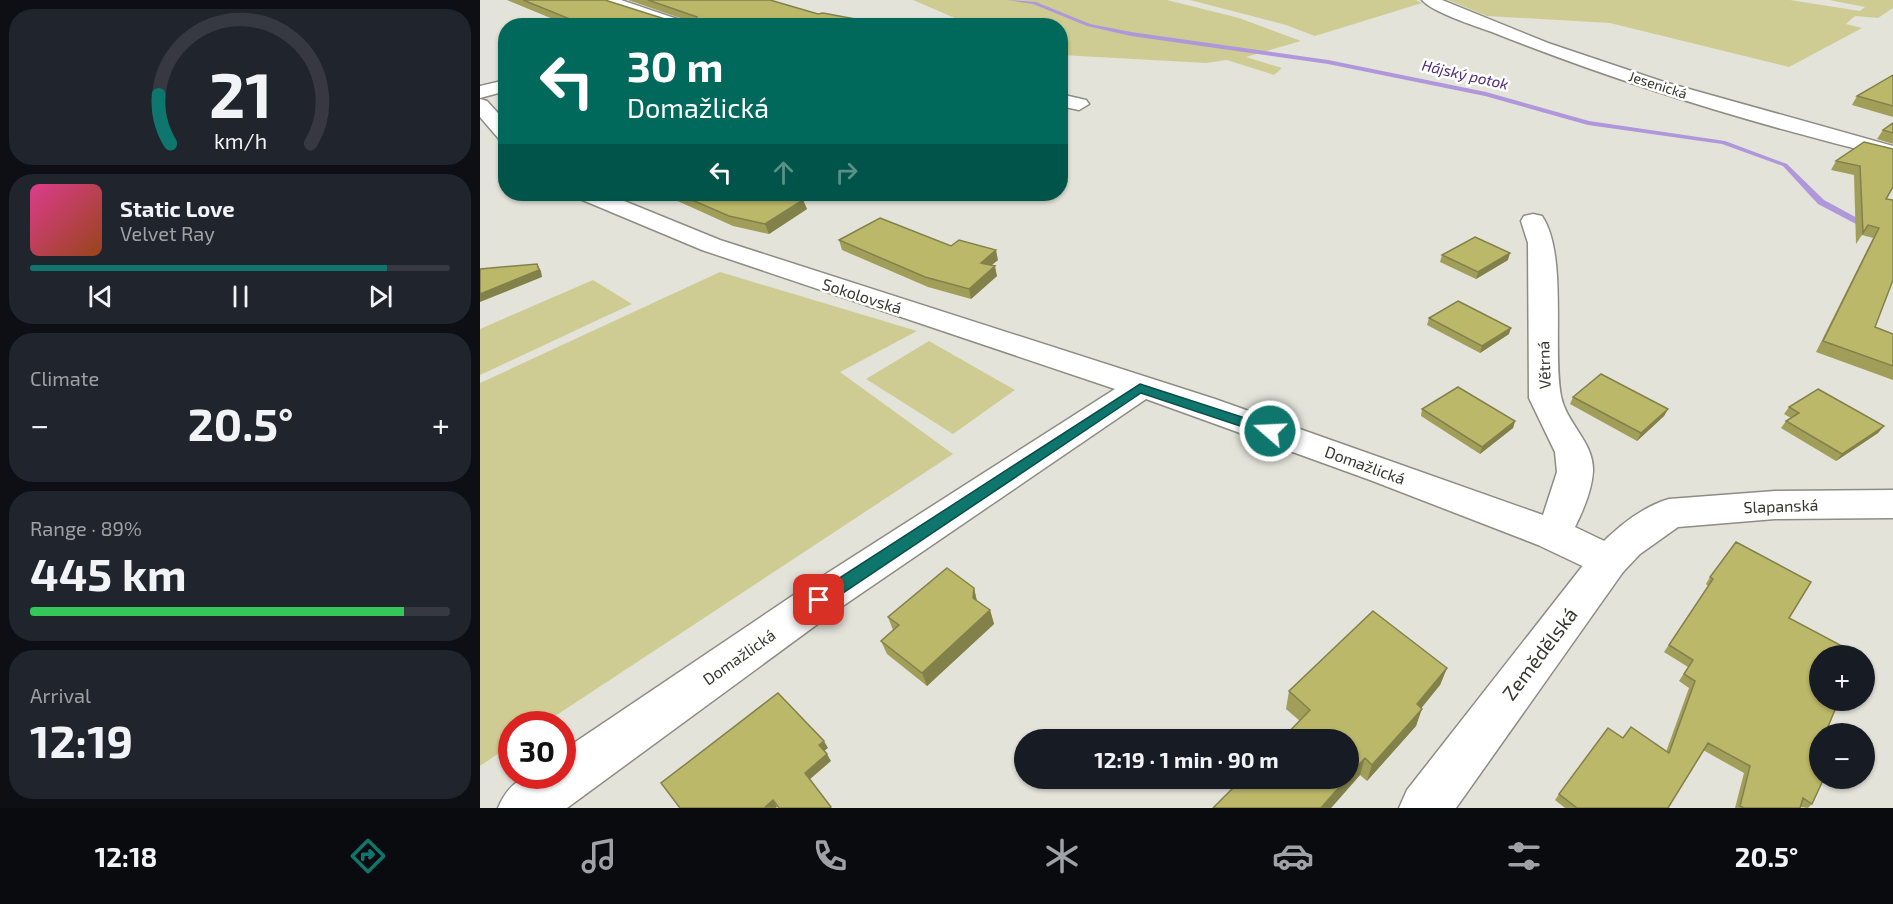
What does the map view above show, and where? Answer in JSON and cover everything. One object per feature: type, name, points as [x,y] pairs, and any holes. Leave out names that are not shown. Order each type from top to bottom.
[{"type":"street","points":[[606,0],[664,18]]},
{"type":"street","name":"Jesenická","points":[[1429,0],[1475,21],[1577,58],[1757,115],[1893,152]]},
{"type":"street","points":[[480,92],[498,87]]},
{"type":"street","points":[[480,105],[498,126]]},
{"type":"street","name":"Sokolovská","points":[[605,201],[711,245],[1140,388]]},
{"type":"street","name":"Větrná","points":[[1533,221],[1541,243],[1545,398],[1573,452],[1575,472],[1565,509],[1552,534]]},
{"type":"street","name":"Domažlická","points":[[524,808],[819,600],[1140,388],[1203,407],[1372,467],[1552,534],[1609,561]]},
{"type":"street","name":"Slapanská","points":[[1669,513],[1775,505],[1893,504]]},
{"type":"street","name":"Zemědělská","points":[[1425,808],[1609,561],[1626,543],[1669,513]]},
{"type":"shaded area","points":[[913,0],[1167,0],[1239,18],[1301,41],[1246,57],[1282,68],[1274,75],[1227,60],[1206,63],[1068,55],[1068,18],[955,18]]},
{"type":"shaded area","points":[[1190,0],[1416,0],[1422,3],[1315,36],[1286,25]]},
{"type":"shaded area","points":[[1448,0],[1790,0],[1860,11],[1865,7],[1829,0],[1893,0],[1893,8],[1878,18],[1855,16],[1846,24],[1862,28],[1789,67],[1610,23],[1487,16]]},
{"type":"shaded area","points":[[720,272],[917,331],[840,372],[953,454],[563,711],[498,711],[498,754],[480,766],[480,383]]},
{"type":"shaded area","points":[[593,280],[632,304],[480,375],[480,329]]},
{"type":"shaded area","points":[[929,341],[1015,390],[953,434],[866,379]]},
{"type":"building","points":[[523,0],[605,0],[662,18],[567,18]]},
{"type":"building","points":[[648,0],[770,0],[818,14],[850,18],[696,18]]},
{"type":"building","points":[[1893,75],[1893,106],[1857,96]]},
{"type":"building","points":[[1893,123],[1893,133],[1883,130]]},
{"type":"building","points":[[1864,142],[1893,149],[1893,187],[1886,199],[1893,200],[1893,280],[1875,327],[1893,334],[1893,366],[1823,341],[1879,228],[1868,225],[1863,233],[1860,166],[1836,161]]},
{"type":"building","points":[[694,201],[801,201],[765,224],[729,216]]},
{"type":"building","points":[[880,218],[951,246],[959,240],[996,250],[981,263],[995,266],[969,289],[925,277],[839,240]]},
{"type":"building","points":[[1475,237],[1510,253],[1478,272],[1442,255]]},
{"type":"building","points":[[537,264],[539,270],[480,294],[480,269]]},
{"type":"building","points":[[1458,301],[1511,328],[1482,346],[1429,318]]},
{"type":"building","points":[[1601,374],[1668,409],[1641,433],[1573,397]]},
{"type":"building","points":[[1458,387],[1515,421],[1482,447],[1422,409]]},
{"type":"building","points":[[1818,389],[1884,426],[1842,454],[1786,421],[1799,413],[1789,407]]},
{"type":"building","points":[[1736,542],[1811,582],[1789,618],[1840,645],[1809,645],[1809,711],[1834,711],[1830,723],[1809,723],[1809,789],[1819,789],[1812,804],[1803,798],[1800,808],[1744,808],[1740,806],[1750,766],[1708,743],[1668,808],[1577,808],[1559,794],[1608,728],[1623,738],[1631,727],[1669,753],[1695,681],[1684,674],[1693,660],[1669,645],[1713,579],[1710,577]]},
{"type":"building","points":[[947,568],[974,588],[973,598],[990,610],[922,673],[881,641],[899,625],[888,617]]},
{"type":"building","points":[[1373,611],[1447,668],[1417,704],[1422,709],[1372,765],[1365,758],[1359,764],[1359,729],[1292,729],[1310,710],[1289,691]]},
{"type":"building","points":[[778,693],[824,741],[819,745],[827,754],[805,773],[831,807],[779,808],[773,800],[764,808],[680,808],[661,783]]},
{"type":"building","points":[[1232,789],[1337,789],[1321,808],[1213,808]]},
{"type":"waterway","name":"Hájský potok","points":[[1009,0],[1034,3],[1089,25],[1131,34],[1328,62],[1486,94],[1588,123],[1723,142],[1785,165],[1821,202],[1859,222],[1893,228]]},
{"type":"route","points":[[819,600],[1140,388],[1270,431]]}]
